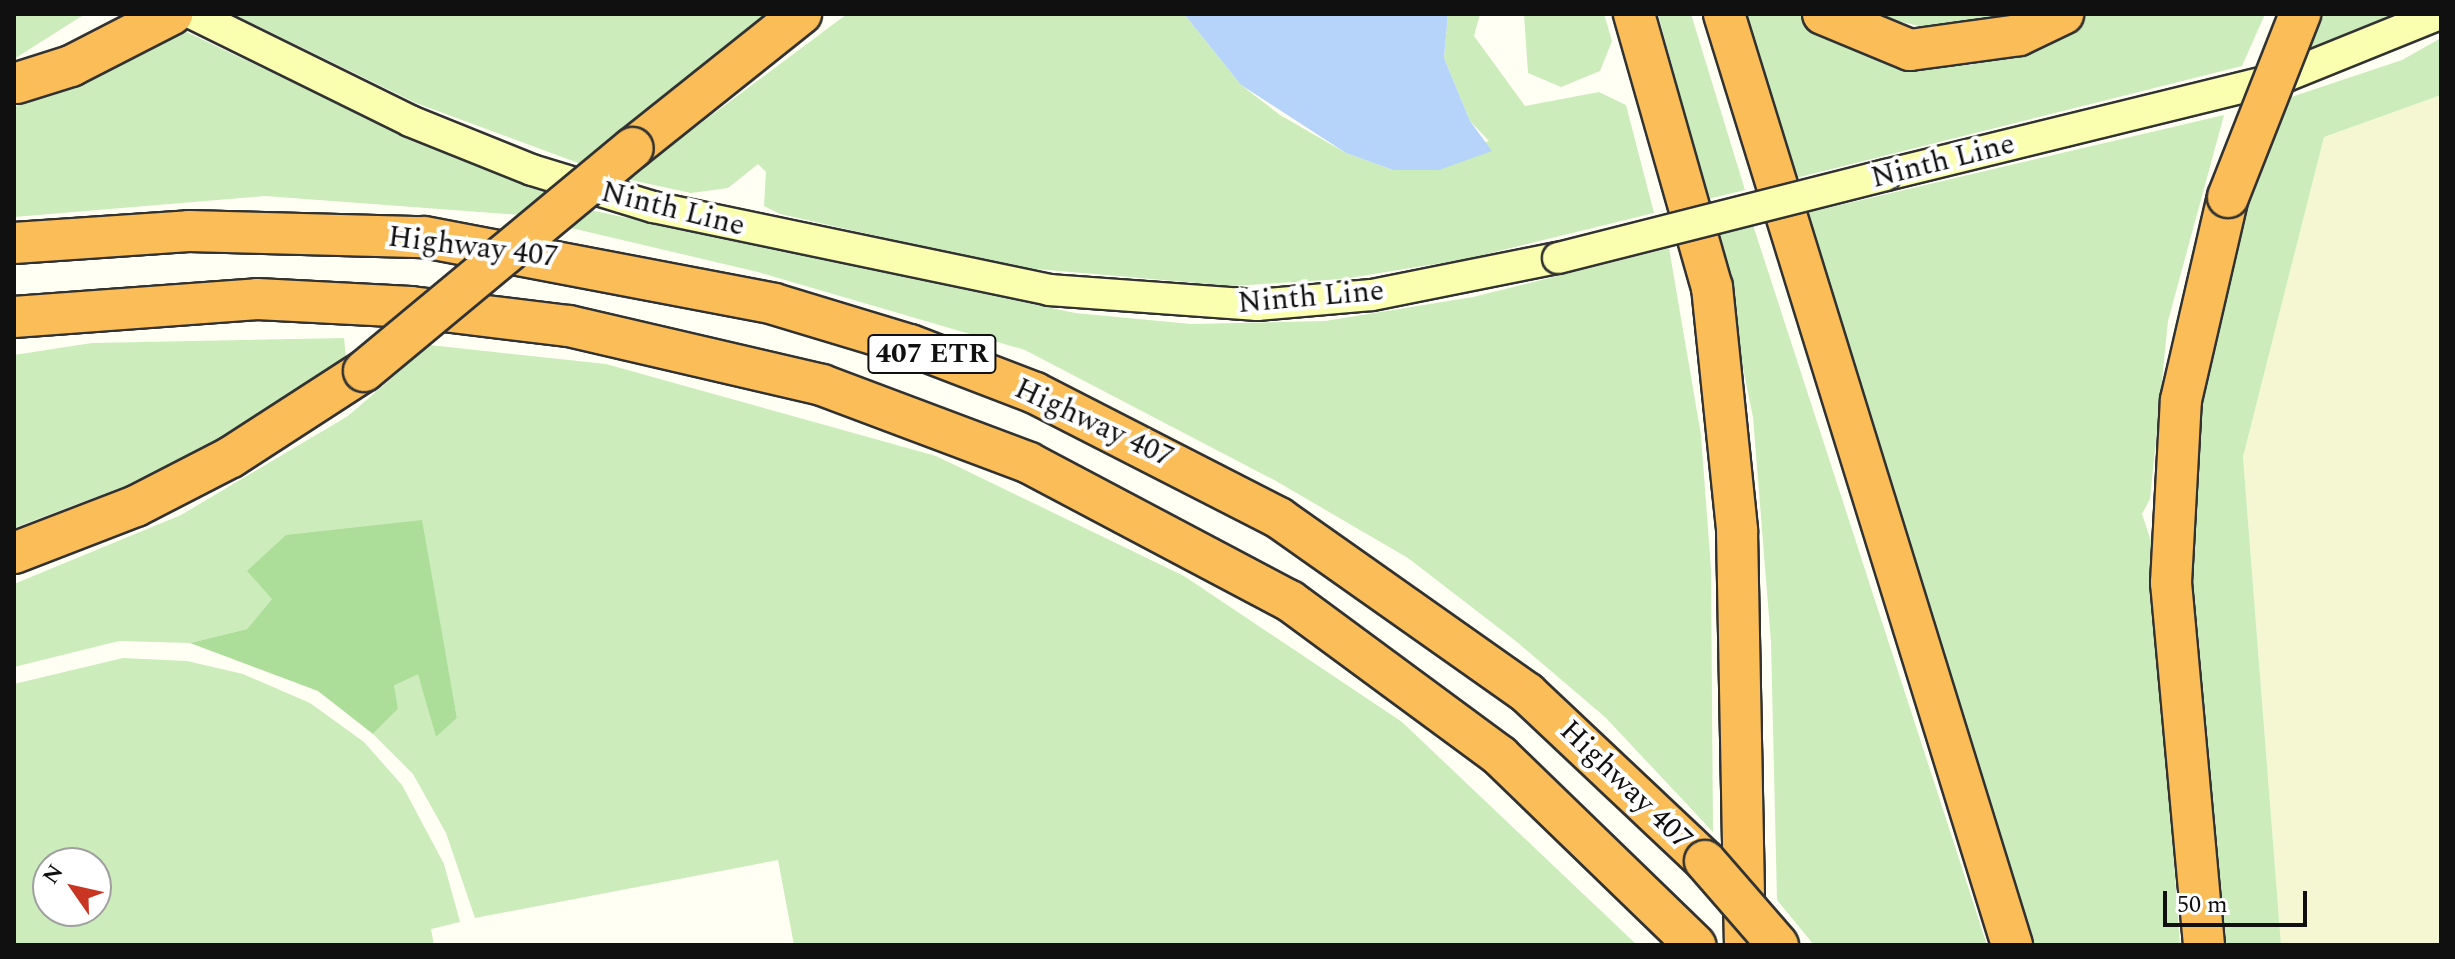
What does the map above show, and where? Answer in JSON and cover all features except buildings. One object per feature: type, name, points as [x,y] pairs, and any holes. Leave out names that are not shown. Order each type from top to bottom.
[{"type":"highway","points":[[15,84],[125,14]]},
{"type":"highway","points":[[15,84],[71,66],[172,14]]},
{"type":"highway","points":[[14,553],[136,506],[231,457],[364,371],[633,148],[801,14]]},
{"type":"highway","points":[[1634,14],[1712,287],[1737,531],[1745,945]]},
{"type":"highway","points":[[1724,14],[2012,945]]},
{"type":"highway","points":[[1823,14],[1910,50],[1958,49],[2019,35],[2063,14]]},
{"type":"highway","points":[[2204,945],[2171,583],[2181,400],[2228,197],[2300,14]]},
{"type":"highway","name":"Highway 407","points":[[14,243],[189,231],[424,237],[774,304],[910,345],[1163,454],[1291,526],[1527,693],[1705,861],[1778,945]]},
{"type":"highway","name":"Highway 407","points":[[14,317],[257,299],[411,307],[569,326],[822,385],[1029,463],[1290,601],[1500,756],[1695,945]]},
{"type":"main road","name":"Ninth Line","points":[[193,14],[462,144],[653,207],[1049,290],[1257,305],[1372,295],[1558,258],[2284,77],[2440,14]]},
{"type":"green space","points":[[14,14],[85,14],[14,59]]},
{"type":"green space","points":[[233,14],[769,14],[581,164],[416,103]]},
{"type":"green space","points":[[847,14],[1184,14],[1241,85],[1280,115],[1346,153],[1393,170],[1489,141],[1470,121],[1444,58],[1448,14],[1480,14],[1474,36],[1525,106],[1599,92],[1626,105],[1654,213],[1466,259],[1343,279],[1232,286],[1014,267],[780,214],[764,206],[766,172],[758,164],[728,188],[691,193],[626,179]]},
{"type":"green space","points":[[1524,14],[1604,14],[1612,41],[1600,71],[1561,87],[1528,73]]},
{"type":"green space","points":[[1658,14],[1691,14],[1745,190],[1708,199]]},
{"type":"green space","points":[[1734,14],[1800,14],[1898,60],[1970,65],[2024,50],[2090,14],[2265,14],[2242,66],[1788,180]]},
{"type":"green space","points":[[1867,14],[2024,14],[1950,33]]},
{"type":"green space","points":[[2304,14],[2396,14],[2281,60]]},
{"type":"green space","points":[[176,27],[420,143],[547,193],[521,215],[265,196],[14,217],[14,107]]},
{"type":"green space","points":[[2441,38],[2441,95],[2324,137],[2243,457],[2281,945],[2222,945],[2181,468],[2261,107],[2402,60]]},
{"type":"green space","points":[[2441,95],[2441,945],[2281,945],[2243,457],[2324,137]]},
{"type":"green space","points":[[2224,115],[2168,321],[2150,499],[2142,514],[2151,541],[2180,945],[2034,945],[1802,214]]},
{"type":"green space","points":[[590,210],[1075,313],[1191,324],[1325,321],[1473,297],[1669,248],[1701,435],[1711,569],[1713,832],[1605,717],[1517,642],[1408,558],[1276,481],[1025,350],[758,272],[567,227]]},
{"type":"green space","points":[[1753,225],[1987,945],[1814,945],[1777,900],[1771,642],[1753,417],[1716,235]]},
{"type":"green space","points":[[344,338],[346,357],[269,412],[141,480],[14,528],[14,355],[92,343]]},
{"type":"green space","points":[[430,345],[606,364],[936,456],[1184,576],[1402,722],[1637,945],[794,945],[778,860],[475,918],[446,833],[413,774],[373,734],[398,709],[393,687],[419,673],[436,737],[457,718],[421,520],[272,599],[247,629],[190,643],[119,641],[14,667],[14,584],[181,515],[348,416]]},
{"type":"green space","points":[[422,520],[457,718],[436,737],[418,674],[394,686],[398,709],[373,734],[318,691],[190,643],[247,629],[272,599],[247,571],[286,535]]},
{"type":"green space","points":[[123,658],[187,661],[243,674],[310,703],[364,742],[402,785],[444,864],[460,922],[431,929],[434,945],[14,945],[14,684]]},
{"type":"water","points":[[1184,14],[1448,14],[1444,58],[1470,121],[1492,151],[1439,170],[1393,170],[1346,153],[1241,85]]}]
